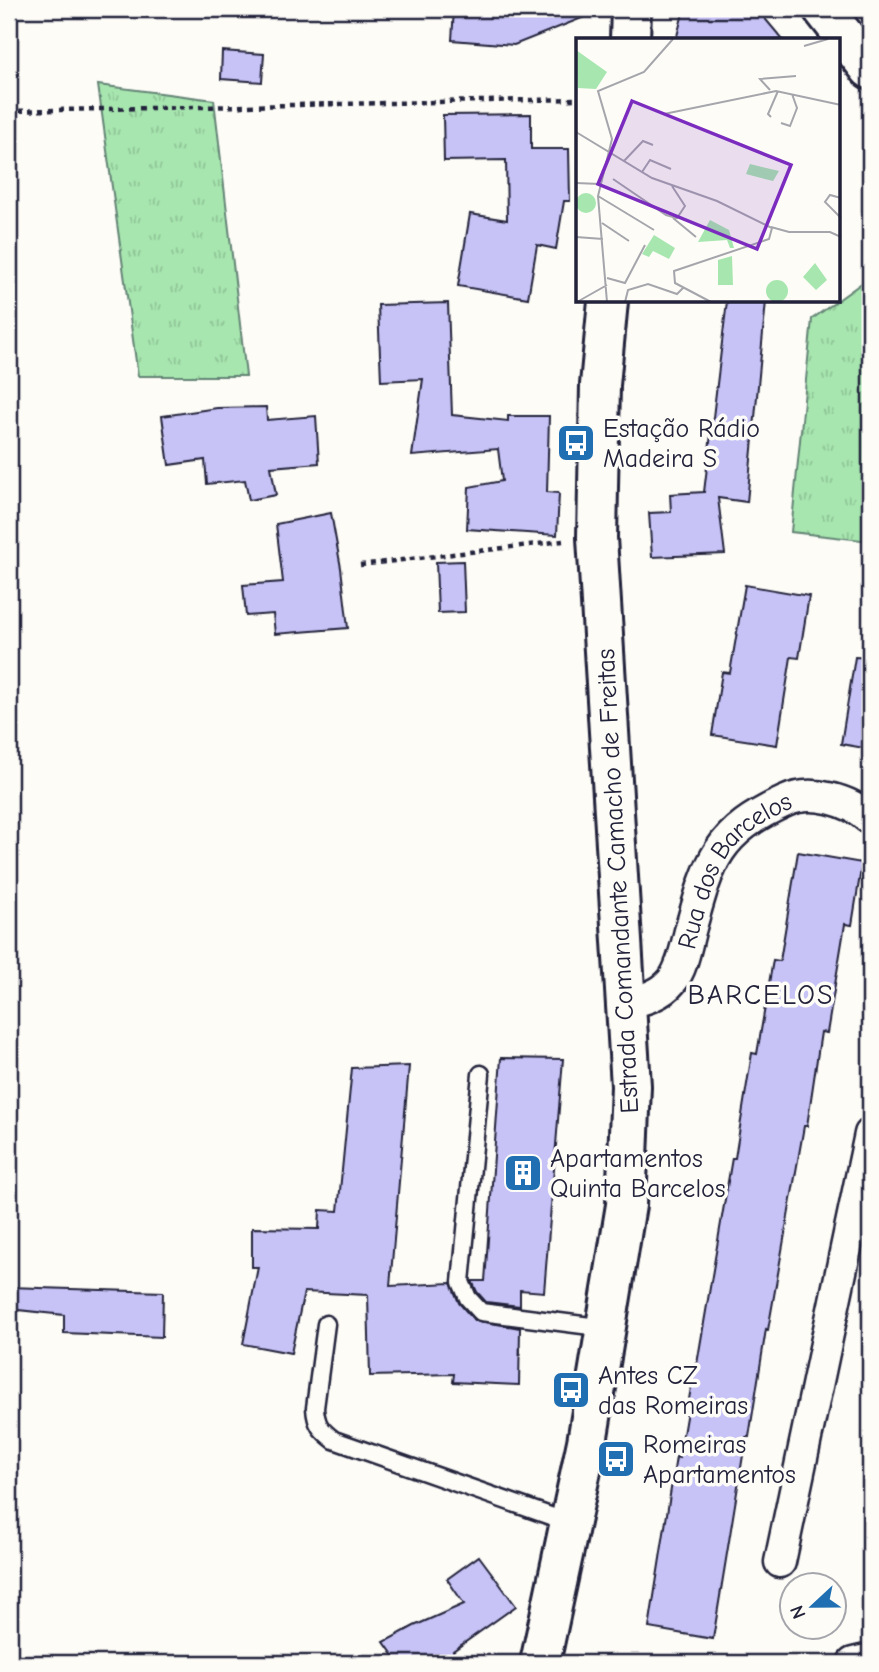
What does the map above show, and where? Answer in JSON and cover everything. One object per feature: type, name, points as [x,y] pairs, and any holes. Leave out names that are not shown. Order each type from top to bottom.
[{"type":"main road","points":[[630,38],[631,9]]},
{"type":"main road","points":[[823,9],[870,69]]},
{"type":"main road","name":"Estrada Comandante Camacho de Freitas","points":[[540,1663],[587,1442],[626,1205],[631,1086],[597,538],[600,386],[608,303]]},
{"type":"street","name":"Rua dos Barcelos","points":[[624,1004],[650,998],[671,982],[685,951],[708,871],[730,835],[763,811],[797,796],[816,796],[834,801],[864,813],[870,819]]},
{"type":"street","points":[[780,1562],[870,1134]]},
{"type":"lane","points":[[481,1074],[461,1282],[468,1298],[481,1312],[606,1328]]},
{"type":"lane","points":[[326,1324],[315,1408],[320,1429],[334,1440],[570,1523]]},
{"type":"path","points":[[9,111],[576,99]]},
{"type":"path","points":[[360,565],[568,541]]},
{"type":"green space","points":[[98,85],[214,100],[246,376],[138,376]]},
{"type":"green space","points":[[870,277],[870,541],[791,532],[812,319],[834,303],[840,303],[840,299]]},
{"type":"building","points":[[454,9],[602,10],[514,45],[452,40]]},
{"type":"building","points":[[684,9],[757,9],[781,38],[677,38]]},
{"type":"building","points":[[222,51],[264,54],[262,82],[221,79]]},
{"type":"building","points":[[531,114],[531,149],[569,149],[570,201],[564,201],[556,249],[537,245],[528,298],[458,286],[470,214],[507,220],[506,160],[444,161],[443,115]]},
{"type":"building","points":[[448,303],[452,415],[508,421],[508,416],[549,416],[547,492],[559,493],[557,535],[467,529],[469,487],[502,481],[498,449],[412,456],[423,379],[381,381],[378,305]]},
{"type":"building","points":[[727,303],[766,303],[747,502],[718,498],[725,554],[652,557],[649,513],[671,512],[670,494],[704,492]]},
{"type":"building","points":[[266,407],[267,420],[316,416],[319,463],[271,467],[276,495],[249,500],[245,480],[207,484],[205,460],[169,465],[162,416],[217,408]]},
{"type":"building","points":[[331,513],[348,628],[275,634],[273,614],[246,616],[243,585],[283,582],[276,524]]},
{"type":"building","points":[[463,561],[465,612],[438,613],[436,562]]},
{"type":"building","points":[[745,585],[809,596],[799,658],[791,657],[777,745],[712,735],[722,672],[730,673]]},
{"type":"building","points":[[855,657],[870,658],[870,749],[841,744]]},
{"type":"building","points":[[798,852],[862,863],[852,925],[845,924],[827,1033],[821,1032],[807,1126],[804,1126],[768,1330],[766,1329],[749,1437],[746,1437],[713,1639],[649,1628],[676,1457],[679,1458],[697,1364],[752,1053],[757,1054],[773,960],[780,961]]},
{"type":"building","name":"Apartamentos Quinta Barcelos","points":[[501,1058],[563,1059],[544,1292],[520,1290],[520,1306],[486,1302],[472,1281],[485,1281]]},
{"type":"building","points":[[409,1066],[390,1286],[451,1283],[459,1303],[474,1320],[520,1328],[519,1385],[453,1382],[454,1374],[370,1376],[368,1295],[304,1292],[291,1353],[243,1344],[258,1267],[252,1267],[252,1228],[319,1229],[320,1210],[338,1211],[352,1068]]},
{"type":"building","points":[[9,1287],[163,1292],[162,1337],[64,1333],[64,1315],[9,1309]]},
{"type":"building","points":[[479,1556],[516,1606],[453,1651],[457,1663],[399,1663],[384,1642],[464,1604],[447,1579]]},
{"type":"place","name":"Estação Rádio Madeira S","points":[[576,443]]},
{"type":"place","name":"Apartamentos Quinta Barcelos","points":[[523,1173]]},
{"type":"place","name":"Antes CZ das Romeiras","points":[[571,1390]]},
{"type":"place","name":"Romeiras Apartamentos","points":[[616,1459]]},
{"type":"district","name":"BARCELOS","points":[[761,994]]}]
